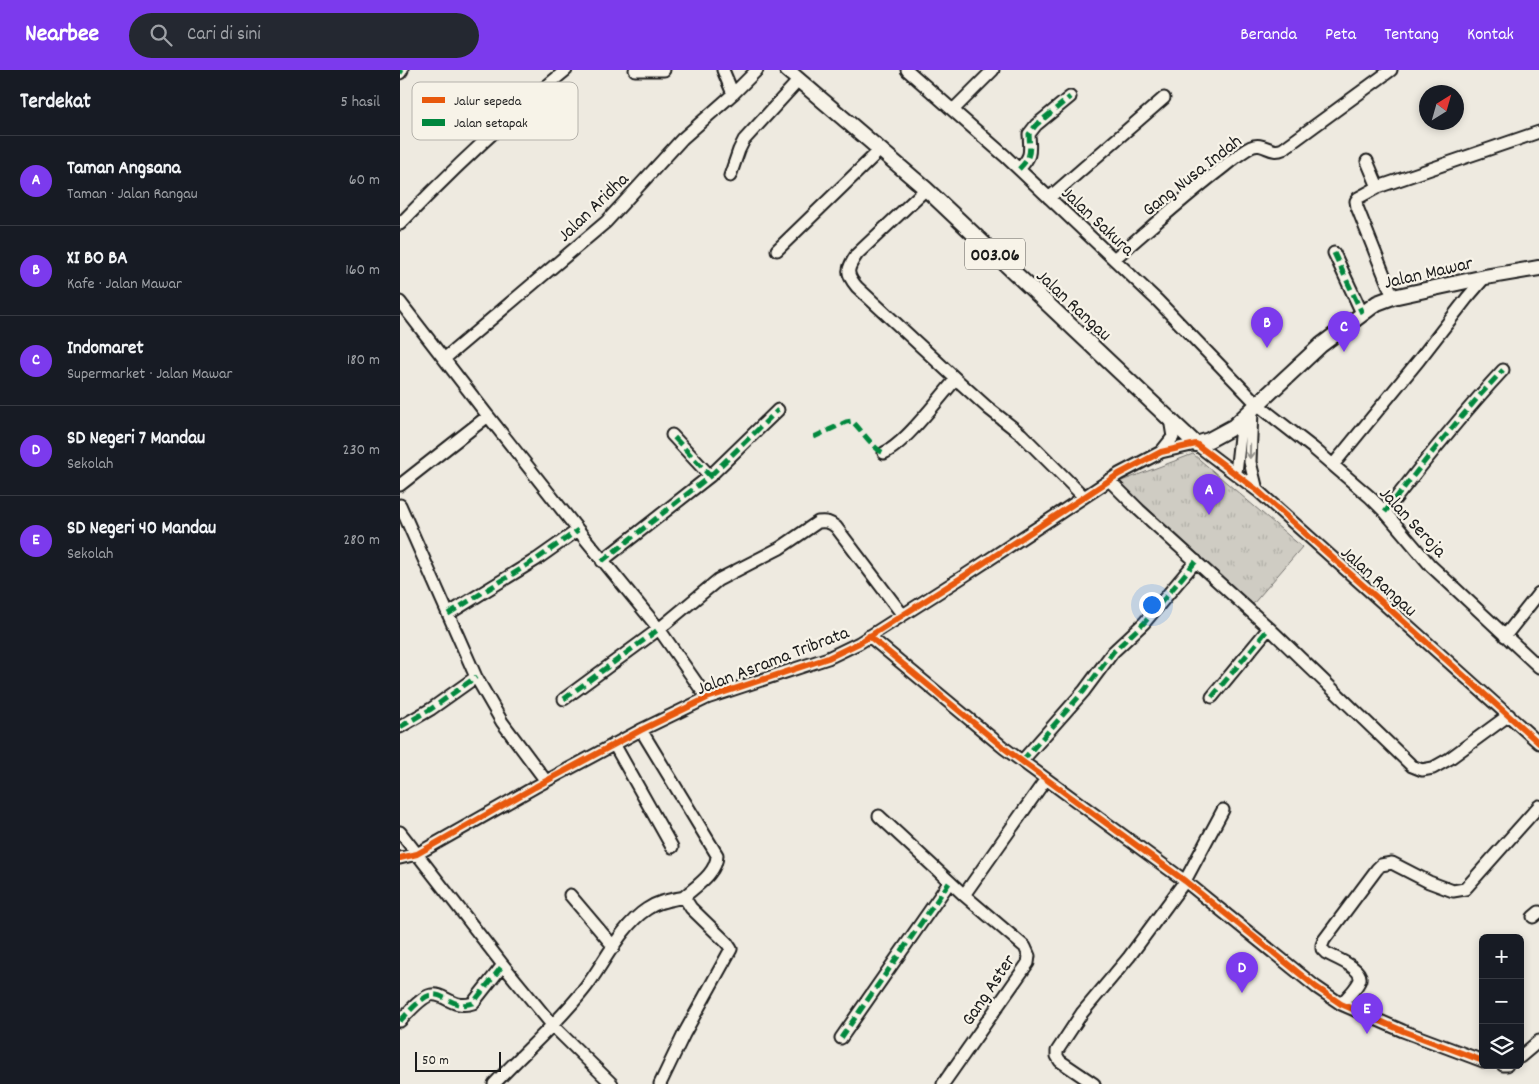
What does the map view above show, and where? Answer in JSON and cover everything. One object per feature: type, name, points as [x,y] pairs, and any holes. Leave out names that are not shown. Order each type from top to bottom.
[{"type":"main road","name":"Jalan Rangau","points":[[787,70],[926,190],[1185,432]]},
{"type":"main road","name":"Jalan Mawar","points":[[1185,432],[1209,440],[1233,428],[1320,345],[1377,303],[1393,296],[1539,268]]},
{"type":"street","points":[[551,82],[566,70]]},
{"type":"street","points":[[635,70],[664,70]]},
{"type":"street","points":[[723,70],[733,94]]},
{"type":"street","name":"Jalan Aridha","points":[[444,359],[606,222],[682,139],[757,70]]},
{"type":"street","name":"Jalan Sakura","points":[[907,70],[1019,169],[1158,300],[1250,411]]},
{"type":"street","points":[[953,110],[993,70]]},
{"type":"street","name":"Gang Nusa Indah","points":[[1114,260],[1188,195],[1246,149],[1258,145],[1271,151],[1283,149],[1391,70]]},
{"type":"street","points":[[730,176],[744,140],[798,80]]},
{"type":"street","points":[[1019,169],[1028,160],[1030,150],[1029,134],[1070,97]]},
{"type":"street","points":[[1049,198],[1164,98]]},
{"type":"street","points":[[1393,296],[1356,200],[1361,195],[1378,187],[1539,132]]},
{"type":"street","points":[[400,224],[485,140]]},
{"type":"street","points":[[777,250],[880,150]]},
{"type":"street","points":[[1367,161],[1378,187]]},
{"type":"street","points":[[926,190],[857,254],[850,264],[848,272],[850,279],[956,379],[1021,434],[1084,497]]},
{"type":"street","points":[[1334,253],[1362,313]]},
{"type":"street","points":[[1332,465],[1485,277]]},
{"type":"street","points":[[400,302],[602,561],[659,629],[707,698]]},
{"type":"street","points":[[1385,512],[1432,451],[1502,370]]},
{"type":"street","points":[[884,452],[897,444],[919,422],[956,379]]},
{"type":"street","points":[[602,561],[710,476],[778,410]]},
{"type":"street","points":[[1236,473],[1250,411]]},
{"type":"street","points":[[1250,411],[1250,462],[1258,491]]},
{"type":"street","name":"Jalan Seroja","points":[[1250,411],[1313,448],[1385,512],[1430,565],[1539,667]]},
{"type":"street","points":[[400,484],[488,416]]},
{"type":"street","points":[[1170,442],[1173,432],[1185,432]]},
{"type":"street","points":[[1160,452],[1170,442],[1185,432]]},
{"type":"street","name":"Jalan Asrama Tribrata","points":[[400,858],[417,854],[614,744],[707,698],[828,658],[869,636],[1109,480],[1160,452],[1185,432]]},
{"type":"street","name":"Jalan Rangau","points":[[1185,432],[1258,491],[1539,743]]},
{"type":"street","points":[[672,435],[710,476]]},
{"type":"street","points":[[1109,480],[1139,510],[1268,628],[1412,766],[1422,770],[1434,768],[1450,759],[1509,715]]},
{"type":"street","points":[[400,505],[476,677],[502,722],[546,781]]},
{"type":"street","points":[[564,699],[659,629],[718,580],[780,548],[818,522],[825,521],[836,527],[902,614]]},
{"type":"street","points":[[448,614],[537,559],[578,530]]},
{"type":"street","points":[[1022,761],[1084,691],[1113,652],[1144,623],[1196,561]]},
{"type":"street","points":[[1504,636],[1539,593]]},
{"type":"street","points":[[1212,697],[1268,628]]},
{"type":"street","points":[[869,636],[1004,748],[1184,881],[1316,988],[1341,1004],[1403,1031],[1479,1060]]},
{"type":"street","points":[[400,727],[431,709],[476,677]]},
{"type":"street","points":[[494,1084],[520,1056],[553,1026],[586,987],[628,927],[647,909],[662,902],[684,897],[712,872],[717,862],[717,855],[641,730]]},
{"type":"street","points":[[614,744],[672,846]]},
{"type":"street","points":[[880,816],[964,895],[1046,780]]},
{"type":"street","points":[[1341,1004],[1360,981],[1360,972],[1322,950],[1322,944],[1377,869],[1381,865],[1392,863],[1429,882],[1453,891],[1465,889],[1539,806]]},
{"type":"street","points":[[1094,1084],[1060,1061],[1057,1051],[1082,1013],[1128,957],[1184,881],[1223,810]]},
{"type":"street","points":[[400,832],[553,1026],[612,1084]]},
{"type":"street","points":[[841,1038],[950,883]]},
{"type":"street","points":[[570,895],[614,947]]},
{"type":"street","name":"Gang Aster","points":[[943,1084],[1028,963],[1030,956],[1025,947],[964,895]]},
{"type":"street","points":[[660,1084],[684,1034],[731,949],[691,908],[684,897]]},
{"type":"street","points":[[400,1021],[431,994],[458,1005],[466,1006],[473,1004],[503,965]]},
{"type":"street","points":[[1524,1054],[1539,1041]]},
{"type":"green space","points":[[1193,454],[1302,547],[1253,604],[1119,482]]},
{"type":"marked path","points":[[1019,169],[1028,157],[1029,134],[1036,125],[1070,97]]},
{"type":"marked path","points":[[1334,253],[1362,313]]},
{"type":"marked path","points":[[1385,512],[1442,440],[1503,370]]},
{"type":"marked path","points":[[710,476],[778,410]]},
{"type":"marked path","points":[[814,437],[852,421],[876,448],[884,453]]},
{"type":"marked path","points":[[602,561],[710,476],[672,435]]},
{"type":"marked path","points":[[448,614],[537,559],[578,530]]},
{"type":"marked path","points":[[1022,761],[1084,691],[1113,652],[1144,623],[1196,561]]},
{"type":"marked path","points":[[1212,697],[1269,628]]},
{"type":"marked path","points":[[564,699],[659,629]]},
{"type":"marked path","points":[[400,727],[431,709],[476,677]]},
{"type":"marked path","points":[[841,1038],[949,883]]},
{"type":"marked path","points":[[400,1021],[419,1002],[431,995],[440,996],[454,1003],[466,1005],[473,1003],[503,965]]},
{"type":"cycle path","points":[[400,858],[417,854],[535,787],[641,730],[707,698],[828,658],[859,643],[1119,474],[1161,452],[1196,444],[1258,491],[1539,743]]},
{"type":"cycle path","points":[[869,636],[1004,748],[1185,881],[1316,987],[1341,1004],[1403,1031],[1479,1060]]},
{"type":"place","name":"XI BO BA","points":[[1267,348]]},
{"type":"place","name":"Indomaret","points":[[1344,352]]},
{"type":"place","name":"Taman Angsana","points":[[1209,515]]},
{"type":"place","name":"SD Negeri 7 Mandau","points":[[1242,993]]},
{"type":"place","name":"SD Negeri 40 Mandau","points":[[1367,1034]]}]
